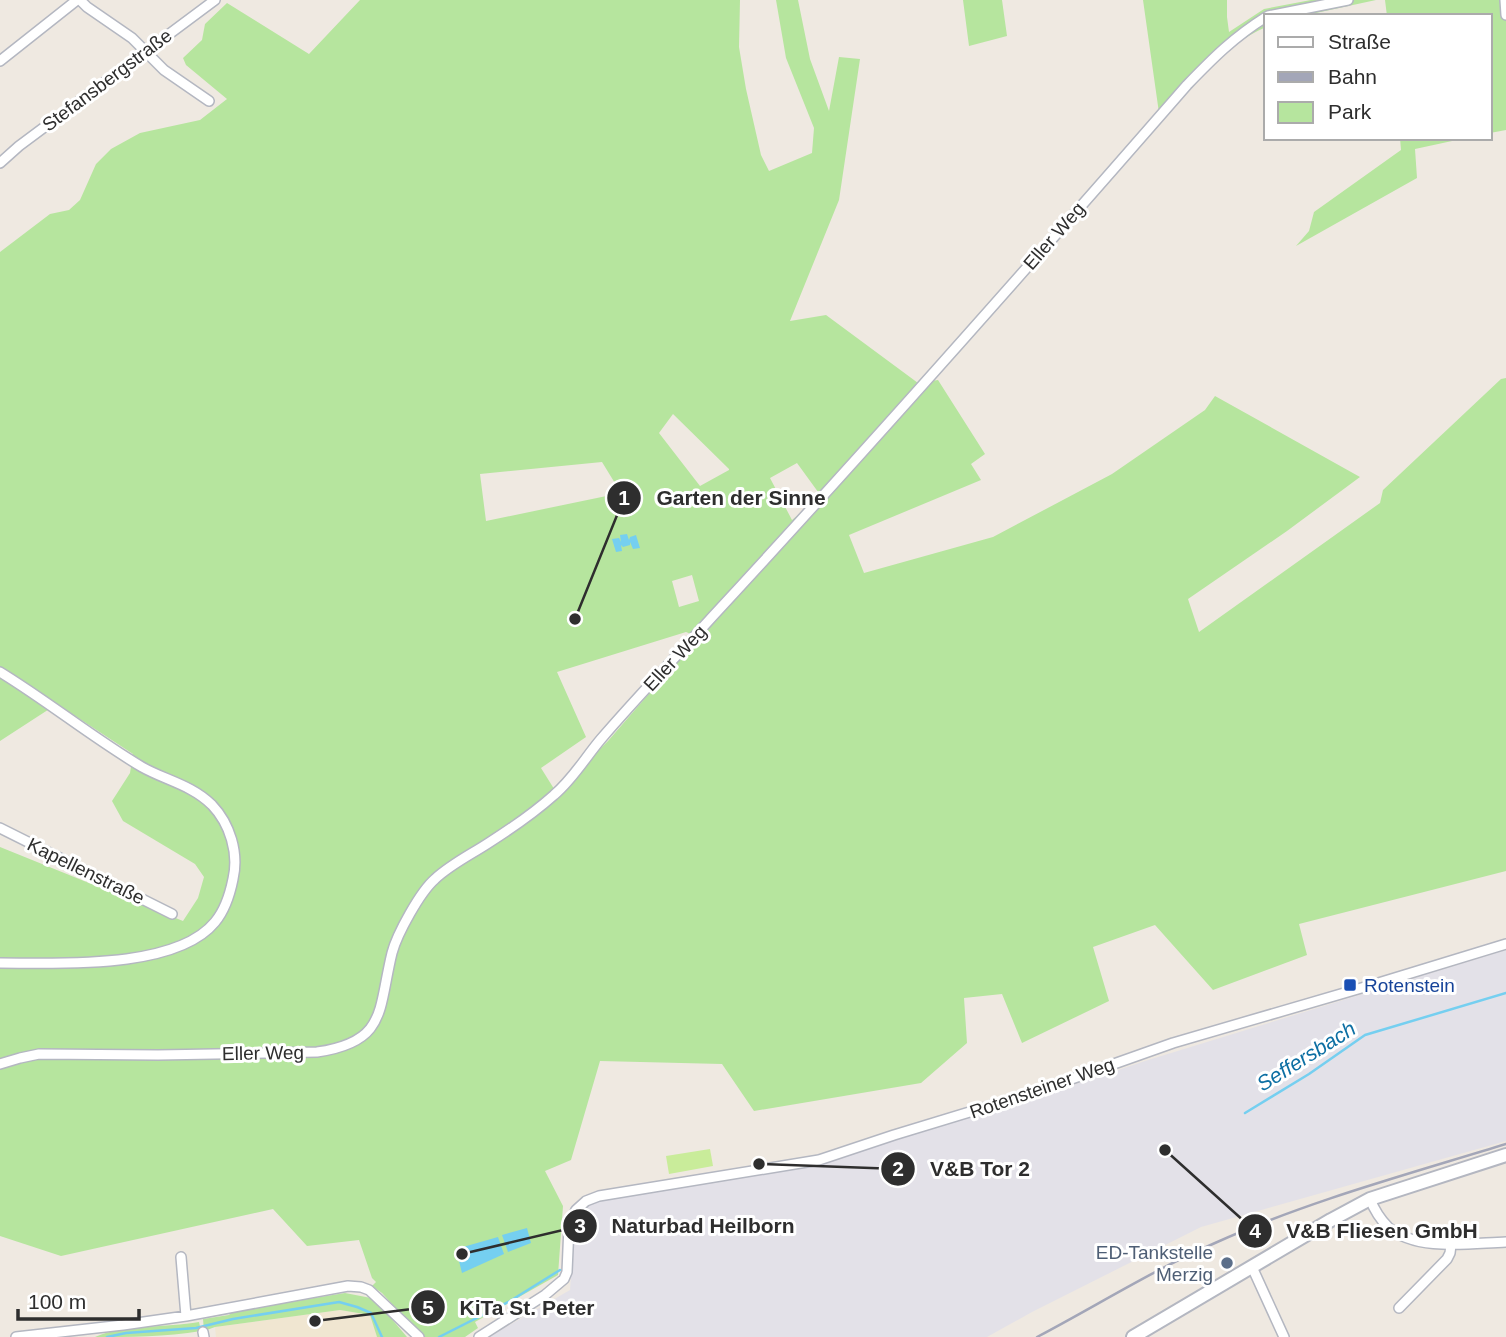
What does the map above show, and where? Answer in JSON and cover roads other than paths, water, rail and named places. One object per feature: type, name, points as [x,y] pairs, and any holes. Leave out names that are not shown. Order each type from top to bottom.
[{"type":"main road","points":[[1133,1337],[1370,1199],[1506,1155]]},
{"type":"street","points":[[0,61],[79,0],[132,38],[164,70],[209,100]]},
{"type":"street","name":"Stefansbergstraße","points":[[0,163],[215,0]]},
{"type":"street","name":"Eller Weg","points":[[1277,14],[1348,0]]},
{"type":"street","points":[[1505,0],[1506,15]]},
{"type":"street","name":"Eller Weg","points":[[0,1064],[39,1054],[317,1052],[334,1050],[360,1039],[372,1027],[383,1001],[393,949],[413,908],[429,884],[554,796],[639,697],[823,497],[1187,85],[1221,50],[1264,18]]},
{"type":"street","points":[[0,672],[118,752],[201,796],[212,805],[227,827],[235,861],[231,887],[222,911],[200,936],[185,943],[156,954],[121,960],[0,962]]},
{"type":"street","name":"Kapellenstraße","points":[[0,828],[172,914]]},
{"type":"street","name":"Rotensteiner Weg","points":[[479,1337],[545,1295],[564,1279],[567,1272],[569,1226],[576,1210],[586,1201],[598,1196],[819,1160],[1032,1093],[1173,1043],[1506,944]]},
{"type":"street","points":[[1370,1199],[1376,1212],[1389,1227],[1410,1238],[1451,1245],[1506,1242]]},
{"type":"street","points":[[1399,1308],[1447,1259],[1451,1245]]},
{"type":"street","points":[[181,1257],[186,1316]]},
{"type":"street","points":[[1252,1267],[1284,1337]]},
{"type":"street","points":[[16,1337],[186,1316],[348,1286],[369,1290],[419,1337]]},
{"type":"water","points":[[627,534],[629,540],[636,535],[640,548],[633,549],[630,542],[630,545],[621,545],[622,551],[616,552],[612,539],[619,538],[621,542],[620,535]]},
{"type":"water","points":[[527,1228],[531,1243],[508,1252],[502,1235]]},
{"type":"water","points":[[498,1237],[504,1254],[462,1273],[456,1249]]},
{"type":"waterway","name":"Seffersbach","points":[[1245,1113],[1309,1074],[1365,1035],[1506,993]]},
{"type":"waterway","name":"Seffersbach","points":[[439,1337],[510,1301],[560,1270]]},
{"type":"waterway","name":"Seffersbach","points":[[107,1337],[196,1328],[233,1319],[339,1302],[371,1313],[382,1337]]},
{"type":"railway","points":[[1037,1337],[1169,1265],[1250,1228],[1359,1189],[1506,1144]]},
{"type":"place","name":"Garten der Sinne","points":[[575,619]]},
{"type":"place","name":"Rotenstein","points":[[1350,985]]},
{"type":"place","name":"V&B Fliesen GmbH","points":[[1165,1150]]},
{"type":"place","name":"V&B Tor 2","points":[[759,1164]]},
{"type":"place","name":"Naturbad Heilborn","points":[[462,1254]]},
{"type":"place","name":"ED-Tankstelle Merzig","points":[[1227,1263]]},
{"type":"place","name":"KiTa St. Peter","points":[[315,1321]]}]
